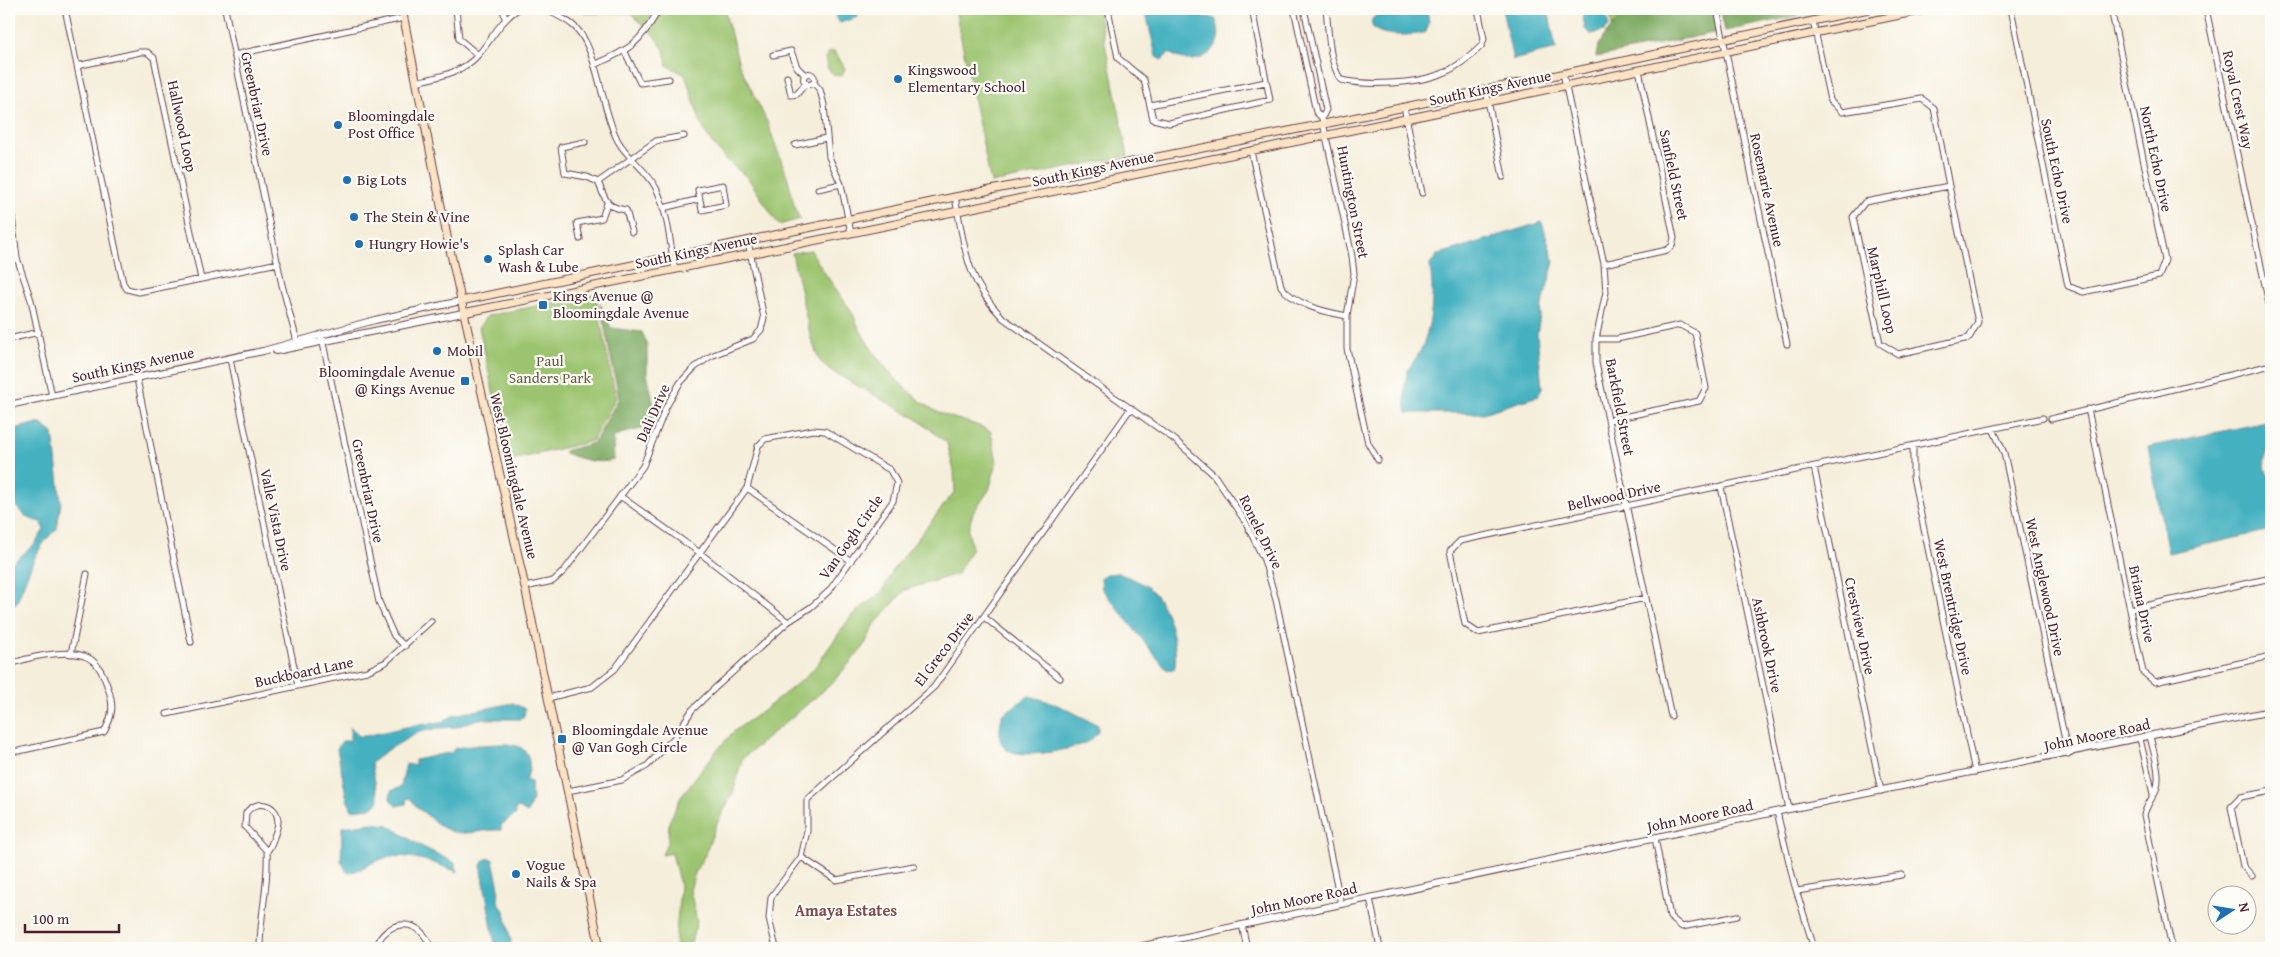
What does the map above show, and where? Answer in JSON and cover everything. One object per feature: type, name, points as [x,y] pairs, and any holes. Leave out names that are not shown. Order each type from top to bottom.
[{"type":"main road","name":"West Bloomingdale Avenue","points":[[402,9],[461,301],[525,587],[600,948]]},
{"type":"main road","name":"South Kings Avenue","points":[[461,301],[1870,9]]},
{"type":"main road","name":"South Kings Avenue","points":[[464,313],[1326,136],[1726,52],[1910,11],[1928,9]]},
{"type":"street","points":[[65,9],[123,283],[129,291],[138,292],[278,263]]},
{"type":"street","name":"Greenbriar Drive","points":[[225,9],[296,344]]},
{"type":"street","points":[[456,9],[459,39],[478,55]]},
{"type":"street","points":[[503,9],[505,18]]},
{"type":"street","points":[[416,82],[459,70],[478,55],[505,18],[518,9]]},
{"type":"street","points":[[544,9],[564,18],[577,29],[594,65],[606,114],[618,142],[656,188],[663,208],[675,270]]},
{"type":"street","points":[[594,65],[625,52],[638,40],[658,9]]},
{"type":"street","points":[[1108,9],[1118,58],[1144,80],[1154,120],[1169,122],[1270,100],[1252,9]]},
{"type":"street","points":[[1294,9],[1316,112],[1323,121]]},
{"type":"street","points":[[1304,9],[1326,110],[1323,121]]},
{"type":"street","points":[[1326,9],[1336,73],[1340,80],[1352,83],[1407,81],[1442,74],[1482,45],[1484,38],[1478,9]]},
{"type":"street","name":"Rosemarie Avenue","points":[[1717,9],[1787,344]]},
{"type":"street","name":"South Echo Drive","points":[[2011,9],[2068,286],[2083,292],[2121,284]]},
{"type":"street","name":"North Echo Drive","points":[[2111,9],[2165,260],[2158,276],[2121,284]]},
{"type":"street","name":"Royal Crest Way","points":[[2206,9],[2271,313]]},
{"type":"street","points":[[234,55],[404,18]]},
{"type":"street","name":"Marphill Loop","points":[[1813,21],[1830,100],[1842,112],[1922,99],[1934,108],[1978,322],[1969,338],[1898,354],[1880,343],[1852,217],[1865,202],[1949,186]]},
{"type":"street","points":[[773,55],[791,51],[797,67],[805,75]]},
{"type":"street","name":"Hallwood Loop","points":[[77,66],[140,52],[150,53],[154,58],[201,279]]},
{"type":"street","points":[[625,52],[640,83],[669,79]]},
{"type":"street","name":"Sanfield Street","points":[[1604,264],[1666,250],[1672,246],[1674,238],[1639,70]]},
{"type":"street","name":"Barkfield Street","points":[[1563,73],[1604,264],[1606,292],[1596,338],[1596,363],[1628,506],[1671,716]]},
{"type":"street","points":[[805,75],[812,74],[815,79],[814,83],[820,90],[824,105],[829,157],[841,184],[851,233]]},
{"type":"street","points":[[805,75],[804,80],[806,84]]},
{"type":"street","points":[[787,77],[791,95],[796,94],[806,84],[814,83]]},
{"type":"street","points":[[1150,105],[1266,82]]},
{"type":"street","points":[[1486,90],[1503,177]]},
{"type":"street","points":[[1404,107],[1422,193]]},
{"type":"street","name":"Huntington Street","points":[[1323,121],[1352,256],[1352,292],[1347,316],[1348,349],[1368,443],[1378,460]]},
{"type":"street","points":[[598,182],[656,141],[684,136]]},
{"type":"street","points":[[795,145],[826,138]]},
{"type":"street","points":[[585,142],[561,147],[566,173],[587,176],[598,182],[607,203],[612,208],[626,210],[632,232]]},
{"type":"street","points":[[1251,151],[1281,286],[1294,298],[1325,312],[1347,316]]},
{"type":"street","points":[[818,189],[841,184]]},
{"type":"street","points":[[723,185],[726,205],[702,210],[700,198],[698,190],[723,185]]},
{"type":"street","points":[[9,192],[17,258],[31,300],[52,396]]},
{"type":"street","points":[[663,208],[700,198]]},
{"type":"street","name":"Ronele Drive","points":[[954,198],[970,270],[988,303],[1004,318],[1175,440],[1214,475],[1245,521],[1264,560],[1276,600],[1341,904]]},
{"type":"street","points":[[580,239],[577,223],[602,218],[607,203]]},
{"type":"street","name":"Dali Drive","points":[[525,587],[550,582],[558,577],[620,496],[645,462],[666,407],[680,383],[694,368],[711,356],[753,339],[761,330],[764,318],[748,242]]},
{"type":"street","points":[[2264,277],[2271,275]]},
{"type":"street","name":"South Kings Avenue","points":[[9,406],[263,352],[461,301]]},
{"type":"street","name":"South Kings Avenue","points":[[322,338],[464,313]]},
{"type":"street","points":[[1596,338],[1617,338],[1680,325],[1695,334],[1706,388],[1699,401],[1609,420]]},
{"type":"street","points":[[9,339],[39,332]]},
{"type":"street","name":"Greenbriar Drive","points":[[322,338],[379,602],[394,636],[405,646]]},
{"type":"street","name":"Valle Vista Drive","points":[[230,359],[298,686]]},
{"type":"street","points":[[2051,418],[2271,365]]},
{"type":"street","points":[[137,379],[191,642]]},
{"type":"street","name":"El Greco Drive","points":[[776,948],[769,918],[771,897],[801,857],[807,831],[807,800],[934,687],[1130,408]]},
{"type":"street","name":"Briana Drive","points":[[2088,409],[2143,672],[2155,682],[2271,656]]},
{"type":"street","name":"Bellwood Drive","points":[[1646,598],[1478,633],[1465,624],[1450,551],[1460,541],[2043,418]]},
{"type":"street","name":"West Anglewood Drive","points":[[1993,429],[2004,453],[2068,754]]},
{"type":"street","name":"Van Gogh Circle","points":[[548,698],[584,690],[604,680],[615,669],[747,488],[758,446],[765,439],[814,430],[825,431],[890,470],[897,483],[893,501],[829,592],[812,607],[788,622],[692,710],[674,738],[647,766],[622,780],[568,791]]},
{"type":"street","name":"West Brentridge Drive","points":[[1913,446],[1913,477],[1974,772]]},
{"type":"street","name":"Crestview Drive","points":[[1814,467],[1881,791]]},
{"type":"street","name":"Ashbrook Drive","points":[[1721,486],[1789,809]]},
{"type":"street","points":[[747,488],[851,561]]},
{"type":"street","points":[[620,496],[700,554],[788,622]]},
{"type":"street","points":[[71,654],[87,574]]},
{"type":"street","points":[[2131,609],[2271,578]]},
{"type":"street","points":[[984,617],[1060,678]]},
{"type":"street","name":"Buckboard Lane","points":[[167,714],[367,671],[386,662],[431,621]]},
{"type":"street","points":[[9,665],[43,656],[71,654],[85,656],[102,670],[114,706],[110,721],[104,732],[19,751],[9,751]]},
{"type":"street","name":"John Moore Road","points":[[1134,948],[1789,809],[2068,754],[2271,711]]},
{"type":"street","points":[[2150,736],[2157,772],[2157,788],[2147,803],[2144,815],[2172,948]]},
{"type":"street","points":[[2140,739],[2152,794]]},
{"type":"street","points":[[2252,876],[2243,866],[2231,807],[2241,797],[2271,790]]},
{"type":"street","points":[[260,948],[260,923],[269,874],[267,851],[251,835],[244,823],[248,810],[263,804],[273,810],[278,822],[270,848],[267,851]]},
{"type":"street","points":[[1777,812],[1796,891],[1814,948]]},
{"type":"street","points":[[1655,838],[1670,918],[1682,927],[1737,916]]},
{"type":"street","points":[[801,857],[836,880],[914,866]]},
{"type":"street","points":[[1796,891],[1902,875]]},
{"type":"street","points":[[1370,898],[1380,948]]},
{"type":"street","points":[[375,948],[379,938],[388,929],[397,925],[418,929],[427,937],[431,948]]},
{"type":"street","points":[[1242,925],[1247,948]]},
{"type":"green space","points":[[580,9],[655,9],[644,26],[630,13],[585,13]]},
{"type":"green space","points":[[663,9],[724,9],[739,64],[767,122],[788,179],[795,209],[800,219],[779,225],[748,178],[726,160],[709,139],[702,126],[685,75],[667,65],[664,50],[650,30]]},
{"type":"green space","points":[[955,9],[1098,9],[1128,156],[991,183]]},
{"type":"green space","points":[[1608,9],[1626,9],[1619,21],[1609,31],[1612,25]]},
{"type":"green space","points":[[1626,9],[1713,9],[1718,32],[1596,57],[1600,43]]},
{"type":"green space","points":[[1720,9],[1832,9],[1725,31]]},
{"type":"green space","points":[[829,52],[835,52],[845,68],[842,76],[834,75],[828,69],[825,58]]},
{"type":"green space","points":[[811,250],[852,313],[866,340],[891,374],[912,394],[934,410],[991,432],[997,462],[989,490],[973,513],[968,530],[972,548],[957,574],[905,590],[875,624],[863,648],[830,685],[742,759],[733,793],[716,825],[705,855],[696,870],[690,890],[697,921],[690,946],[688,948],[675,948],[680,886],[672,853],[662,855],[668,840],[669,822],[682,795],[734,731],[763,711],[816,666],[852,615],[882,592],[893,570],[955,491],[954,471],[947,443],[917,419],[833,372],[820,361],[811,339],[792,253]]},
{"type":"green space","name":"Paul Sanders Park","points":[[595,294],[616,398],[592,441],[508,461],[479,327],[487,316]]},
{"type":"green space","points":[[600,304],[611,328],[642,332],[647,344],[647,373],[656,415],[645,428],[620,434],[613,438],[614,460],[602,462],[583,459],[564,451],[594,443],[619,398]]},
{"type":"water","points":[[834,9],[857,9],[858,17],[840,23],[836,18]]},
{"type":"water","points":[[1145,9],[1184,9],[1201,17],[1215,19],[1219,34],[1214,48],[1210,53],[1196,59],[1178,58],[1169,53],[1162,60],[1156,56]]},
{"type":"water","points":[[1387,9],[1427,9],[1429,23],[1426,32],[1393,35],[1376,30],[1372,26],[1373,18]]},
{"type":"water","points":[[1502,9],[1548,9],[1556,49],[1513,60]]},
{"type":"water","points":[[1582,9],[1605,9],[1609,26],[1604,31],[1591,34],[1585,29]]},
{"type":"water","points":[[1542,222],[1554,262],[1541,309],[1537,334],[1542,388],[1538,396],[1483,413],[1407,413],[1405,381],[1408,371],[1422,348],[1429,325],[1432,295],[1430,265],[1437,255]]},
{"type":"water","points":[[2271,421],[2271,446],[2267,448],[2265,468],[2271,479],[2271,530],[2168,553],[2148,447]]},
{"type":"water","points":[[41,424],[53,433],[61,502],[57,529],[42,545],[16,604],[9,608],[9,566],[35,544],[44,530],[41,522],[31,519],[22,513],[9,495],[14,488],[9,482],[9,434],[14,429]]},
{"type":"water","points":[[1118,573],[1145,585],[1158,598],[1168,617],[1174,640],[1174,670],[1166,669],[1102,589],[1101,578],[1106,574]]},
{"type":"water","points":[[1029,696],[1057,705],[1098,725],[1098,733],[1089,741],[1058,751],[1031,754],[1009,751],[1003,746],[1000,739],[1002,715]]},
{"type":"water","points":[[513,703],[525,709],[524,716],[519,719],[478,719],[456,727],[419,732],[386,751],[371,763],[379,801],[371,808],[352,810],[347,799],[337,749],[342,741],[350,741],[350,727],[359,736],[366,736],[415,725],[440,723],[454,715]]},
{"type":"water","points":[[510,744],[517,746],[527,754],[529,761],[529,771],[525,780],[531,782],[532,801],[527,813],[519,808],[514,810],[516,814],[501,825],[501,830],[467,833],[451,831],[419,809],[411,799],[407,798],[406,804],[396,806],[390,799],[391,791],[401,787],[406,764],[415,766],[415,760],[451,753],[455,748]]},
{"type":"water","points":[[372,823],[388,825],[419,845],[455,863],[458,872],[419,859],[399,856],[379,860],[355,871],[347,872],[341,861],[342,827]]},
{"type":"water","points":[[490,858],[493,860],[499,888],[498,902],[505,912],[511,942],[508,948],[497,948],[495,945],[481,865],[484,860]]},
{"type":"place","name":"Kingswood Elementary School","points":[[898,79]]},
{"type":"place","name":"Bloomingdale Post Office","points":[[338,125]]},
{"type":"place","name":"Big Lots","points":[[347,180]]},
{"type":"place","name":"The Stein & Vine","points":[[354,217]]},
{"type":"place","name":"Hungry Howie's","points":[[359,244]]},
{"type":"place","name":"Splash Car Wash & Lube","points":[[488,259]]},
{"type":"place","name":"Kings Avenue @ Bloomingdale Avenue","points":[[543,305]]},
{"type":"place","name":"Mobil","points":[[437,351]]},
{"type":"place","name":"Bloomingdale Avenue @ Kings Avenue","points":[[465,381]]},
{"type":"place","name":"Bloomingdale Avenue @ Van Gogh Circle","points":[[562,739]]},
{"type":"place","name":"Vogue Nails & Spa","points":[[516,874]]},
{"type":"district","name":"Amaya Estates","points":[[846,910]]}]
